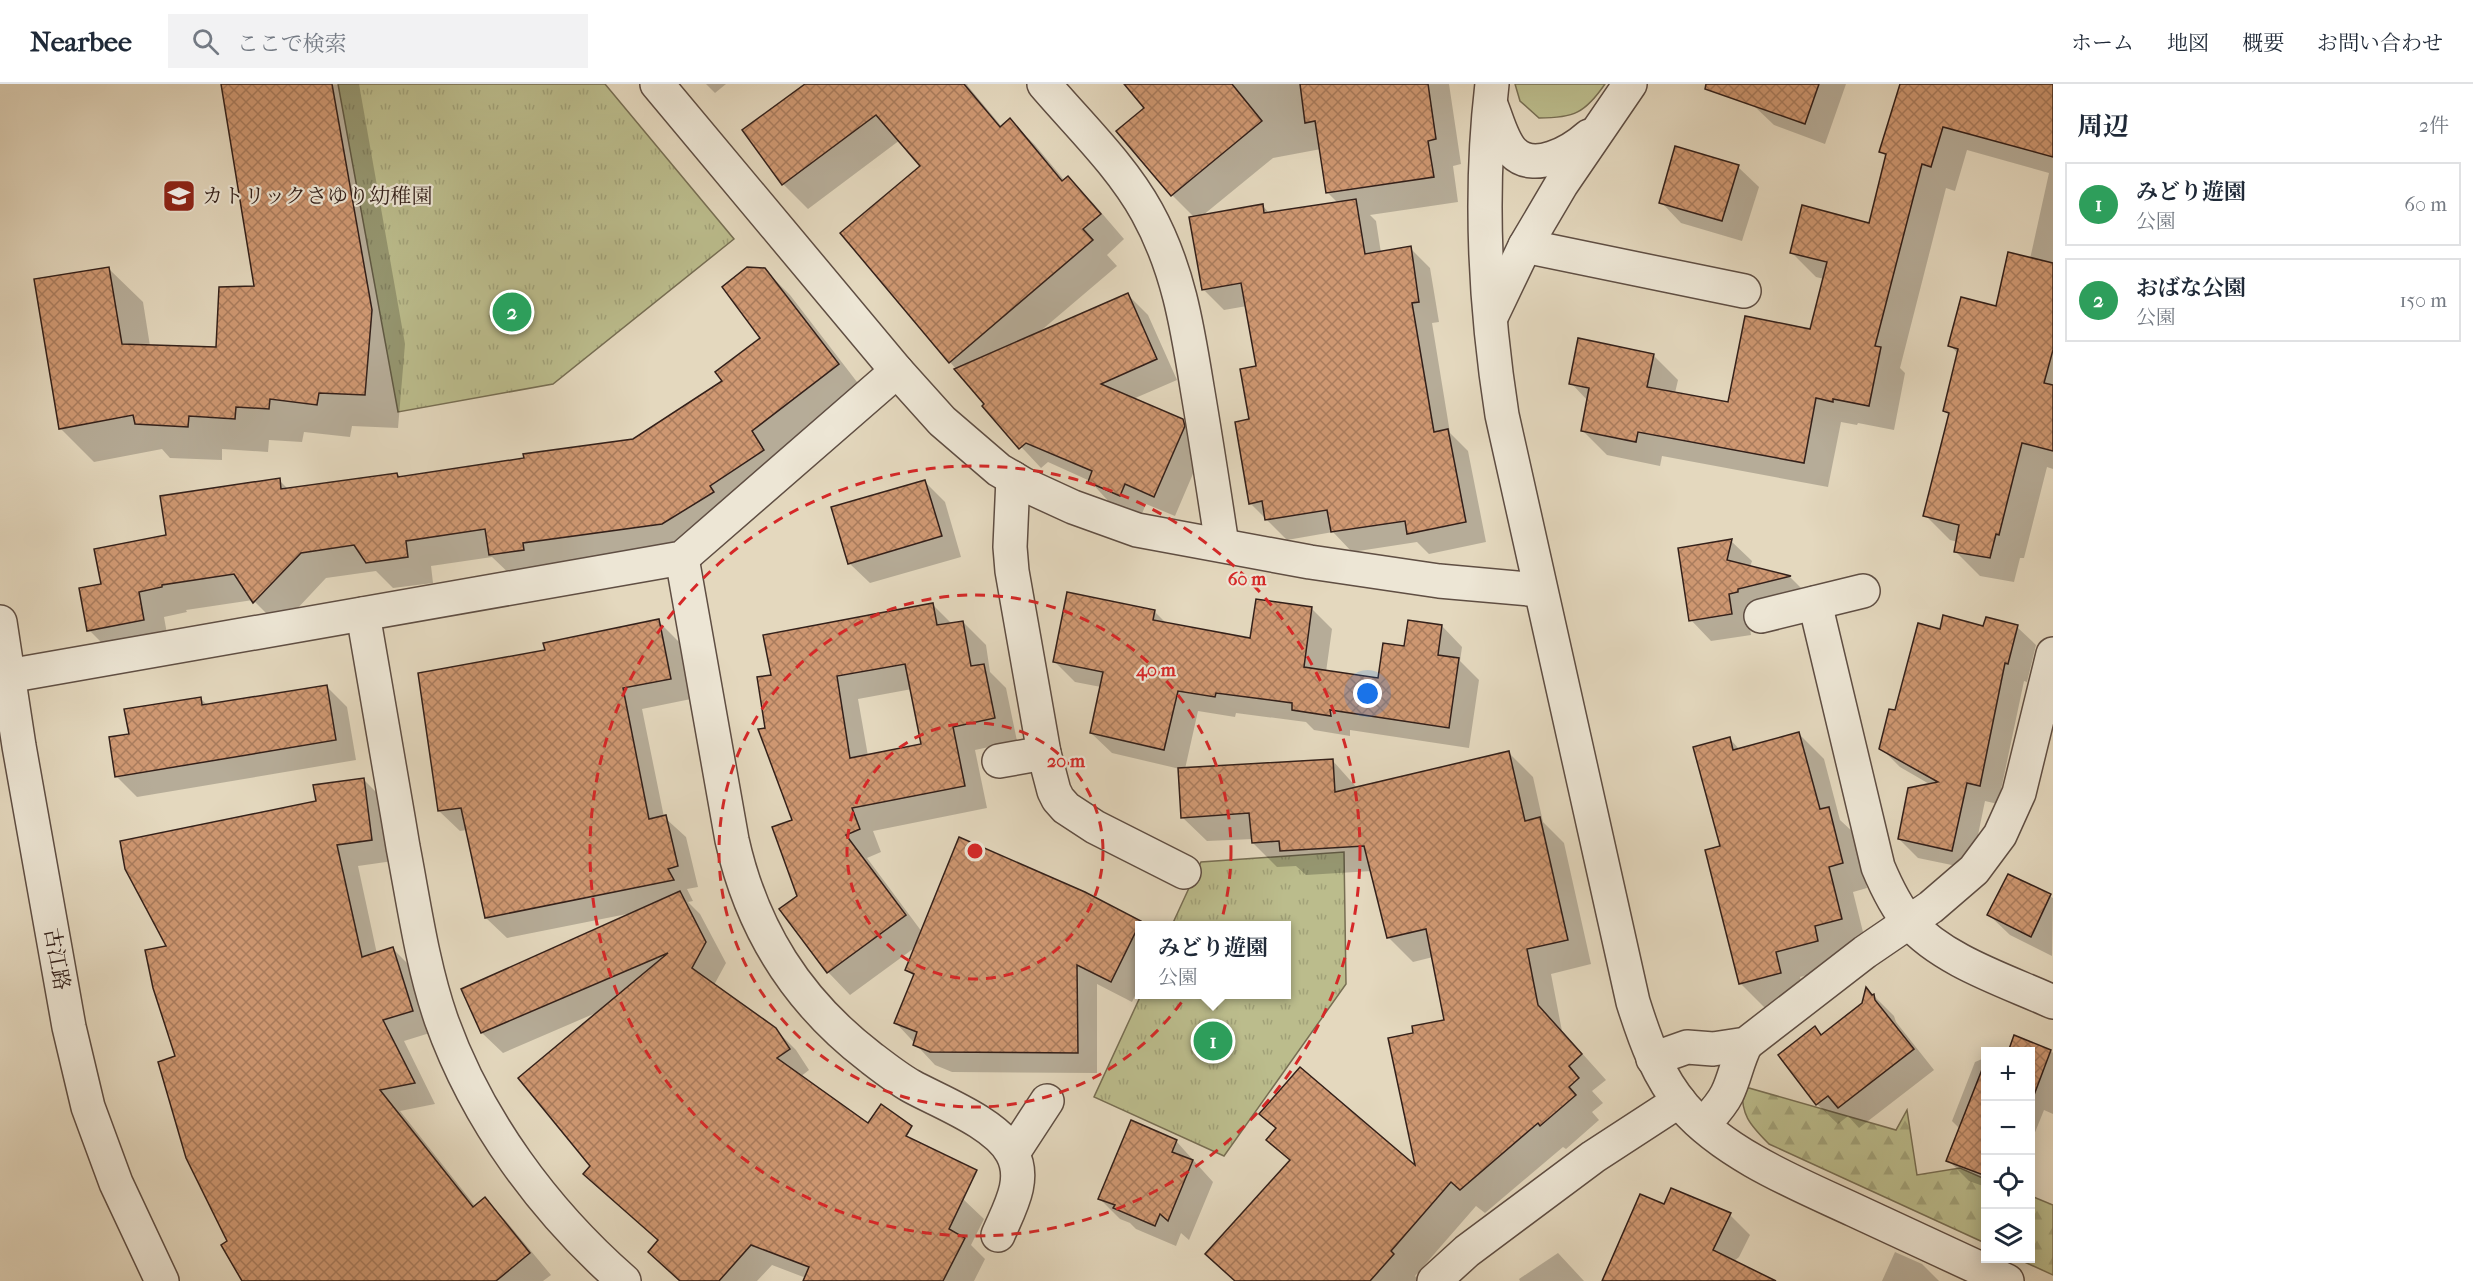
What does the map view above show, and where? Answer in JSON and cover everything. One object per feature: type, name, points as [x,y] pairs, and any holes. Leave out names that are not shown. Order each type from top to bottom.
[{"type":"street","points":[[657,84],[897,371],[942,421],[999,470],[1012,478],[1044,495],[1137,530],[1439,582],[1540,590]]},
{"type":"street","points":[[1044,84],[1128,182],[1147,211],[1171,264],[1179,286],[1187,328],[1222,545]]},
{"type":"street","points":[[1489,321],[1525,246],[1598,130],[1630,84]]},
{"type":"street","points":[[1491,92],[1502,131],[1513,152],[1528,159],[1550,160],[1571,151],[1598,130]]},
{"type":"street","points":[[1491,92],[1485,212],[1489,321],[1504,427],[1633,1002],[1653,1059],[1679,1101],[1723,1142],[1799,1184],[2007,1281]]},
{"type":"street","points":[[1525,246],[1744,291]]},
{"type":"street","points":[[8,676],[682,558],[897,371]]},
{"type":"street","points":[[1012,478],[1010,537],[1012,571],[1044,753],[1054,791],[1066,808],[1095,827],[1184,872]]},
{"type":"street","points":[[682,558],[732,840],[744,889],[766,937],[802,991],[842,1035],[907,1084],[977,1121],[1005,1143],[1012,1154],[1018,1172],[1018,1184],[998,1235]]},
{"type":"street","points":[[1761,616],[1863,591]]},
{"type":"street","points":[[1815,603],[1878,867],[1884,883],[1909,922],[1932,943],[1955,958],[2053,1002]]},
{"type":"street","points":[[363,614],[416,916],[431,986],[446,1031],[469,1083],[515,1160],[586,1246],[624,1281]]},
{"type":"street","name":"古江路","points":[[0,622],[69,1027],[88,1107],[116,1183],[162,1281]]},
{"type":"street","points":[[1703,1125],[1728,1093],[1739,1056],[1746,1044],[1865,952],[1931,907],[1974,870],[2000,835],[2019,793],[2053,654]]},
{"type":"street","points":[[999,762],[1044,753]]},
{"type":"street","points":[[1653,1059],[1687,1047],[1724,1048],[1746,1044]]},
{"type":"street","points":[[1012,1154],[1047,1101]]},
{"type":"street","points":[[1434,1281],[1467,1251],[1593,1157],[1679,1101]]},
{"type":"green space","points":[[338,84],[605,84],[734,239],[553,384],[398,412]]},
{"type":"green space","points":[[1515,84],[1605,84],[1591,102],[1578,112],[1561,117],[1539,118],[1520,101]]},
{"type":"green space","points":[[1344,852],[1346,984],[1224,1156],[1094,1097],[1139,999],[1291,999],[1291,921],[1174,921],[1201,862]]},
{"type":"green space","points":[[1742,1086],[1896,1130],[1907,1110],[1917,1175],[1960,1168],[1981,1177],[1981,1241],[1769,1144],[1756,1131],[1748,1118],[1742,1096]]},
{"type":"green space","points":[[2035,1198],[2053,1205],[2053,1275],[2027,1263],[2035,1263]]},
{"type":"building","points":[[221,84],[332,84],[372,310],[365,395],[319,393],[317,405],[270,399],[269,409],[236,407],[235,419],[189,416],[188,427],[135,424],[133,415],[59,429],[34,279],[109,267],[122,344],[216,347],[219,287],[254,286]]},
{"type":"building","points":[[805,84],[964,84],[1000,127],[1010,118],[1062,181],[1068,176],[1101,214],[1083,229],[1093,240],[949,363],[840,233],[920,166],[876,115],[782,185],[742,130]]},
{"type":"building","points":[[1124,84],[1232,84],[1262,121],[1171,196],[1116,131],[1144,108]]},
{"type":"building","points":[[1300,84],[1428,84],[1436,139],[1428,141],[1434,177],[1326,193],[1315,121],[1305,123]]},
{"type":"building","points":[[1706,84],[1819,84],[1805,124],[1705,89]]},
{"type":"building","points":[[1900,84],[2053,84],[2053,157],[1943,127],[1931,167],[1922,164],[1875,346],[1881,347],[1869,406],[1816,398],[1804,463],[1638,432],[1636,442],[1581,431],[1589,388],[1569,384],[1578,338],[1654,354],[1647,387],[1728,402],[1745,316],[1810,329],[1827,262],[1790,253],[1802,205],[1869,223],[1886,154],[1879,152]]},
{"type":"building","points":[[1675,146],[1739,165],[1722,221],[1659,203]]},
{"type":"building","points":[[1356,199],[1365,254],[1411,246],[1419,302],[1412,303],[1434,432],[1448,429],[1466,522],[1407,534],[1405,521],[1331,532],[1327,510],[1265,520],[1262,501],[1249,504],[1235,422],[1249,419],[1240,369],[1256,366],[1241,283],[1202,290],[1189,217],[1263,204],[1264,213]]},
{"type":"building","points":[[2008,252],[2053,263],[2053,350],[2044,383],[2053,385],[2053,451],[2022,443],[1999,535],[1996,534],[1990,558],[1954,552],[1959,525],[1923,516],[1949,413],[1943,411],[1958,349],[1948,346],[1961,297],[1996,306]]},
{"type":"building","points":[[747,267],[765,268],[839,364],[752,431],[764,450],[710,486],[714,492],[662,524],[523,543],[524,550],[489,555],[485,529],[406,541],[408,557],[366,563],[354,545],[301,553],[253,603],[234,574],[162,585],[162,587],[139,592],[144,620],[87,631],[79,588],[101,584],[94,549],[166,535],[160,496],[280,478],[281,489],[397,473],[398,477],[524,458],[523,454],[633,439],[722,381],[715,372],[760,338],[722,287]]},
{"type":"building","points":[[1128,293],[1157,359],[1101,384],[1183,419],[1185,426],[1154,497],[1125,484],[1120,496],[1088,482],[1092,471],[1026,443],[1019,449],[954,369]]},
{"type":"building","points":[[925,480],[942,536],[848,564],[831,507]]},
{"type":"building","points":[[1732,539],[1727,560],[1791,576],[1738,589],[1738,592],[1729,594],[1732,614],[1689,621],[1678,548]]},
{"type":"building","points":[[1067,592],[1155,610],[1153,620],[1250,638],[1256,599],[1312,607],[1304,667],[1378,678],[1383,643],[1404,646],[1408,620],[1442,625],[1438,655],[1459,658],[1449,728],[1330,710],[1331,716],[1292,710],[1292,703],[1216,693],[1215,697],[1178,691],[1164,750],[1090,733],[1103,672],[1053,662]]},
{"type":"building","points":[[933,603],[937,625],[963,621],[971,666],[984,664],[995,718],[953,727],[965,786],[852,808],[860,829],[846,835],[906,915],[827,973],[779,909],[797,896],[772,827],[792,820],[758,729],[765,728],[757,677],[771,675],[763,635]],"holes":[[[905,664],[921,744],[850,758],[837,676]]]},
{"type":"building","points":[[1943,615],[1983,626],[1986,617],[2018,625],[2008,664],[2005,663],[1980,786],[1967,783],[1952,851],[1898,839],[1908,788],[1938,782],[1879,749],[1889,709],[1895,710],[1918,623],[1940,629]]},
{"type":"building","points":[[659,619],[671,679],[623,688],[649,819],[666,815],[678,866],[668,869],[674,880],[485,918],[461,808],[438,811],[418,673],[545,650],[543,643]]},
{"type":"building","points":[[327,685],[336,740],[115,777],[109,737],[129,734],[124,709],[201,697],[202,705]]},
{"type":"building","points":[[1799,732],[1820,809],[1829,807],[1843,863],[1829,867],[1842,919],[1815,926],[1818,941],[1776,952],[1781,973],[1739,984],[1705,850],[1720,846],[1693,747],[1730,737],[1733,750]]},
{"type":"building","points":[[1509,751],[1525,821],[1540,817],[1568,940],[1527,949],[1538,1005],[1582,1054],[1569,1066],[1579,1078],[1569,1087],[1576,1095],[1540,1126],[1538,1123],[1460,1190],[1451,1182],[1391,1251],[1394,1254],[1370,1281],[1235,1281],[1205,1254],[1290,1160],[1266,1140],[1276,1128],[1259,1114],[1300,1067],[1415,1165],[1388,1038],[1413,1033],[1412,1026],[1444,1020],[1426,929],[1387,938],[1364,846],[1280,851],[1279,841],[1252,843],[1249,813],[1181,818],[1178,768],[1333,759],[1335,792]]},
{"type":"building","points":[[364,778],[372,840],[337,845],[362,957],[393,947],[413,1011],[383,1020],[415,1083],[380,1090],[473,1207],[485,1197],[530,1253],[496,1281],[242,1281],[221,1245],[227,1241],[186,1158],[158,1062],[175,1056],[153,988],[145,950],[166,946],[125,869],[120,841],[316,801],[313,785]]},
{"type":"building","points":[[959,837],[1085,892],[1141,921],[1135,921],[1135,933],[1111,982],[1077,965],[1078,1053],[930,1052],[913,1045],[917,1032],[894,1023],[914,974],[905,970]]},
{"type":"building","points":[[2008,874],[2051,894],[2031,937],[1987,915]]},
{"type":"building","points":[[680,891],[706,942],[692,968],[776,1028],[790,1049],[777,1058],[868,1123],[881,1104],[912,1126],[906,1136],[977,1170],[949,1229],[965,1238],[943,1281],[803,1281],[809,1267],[751,1245],[719,1281],[680,1281],[648,1252],[658,1240],[583,1174],[590,1166],[518,1078],[668,953],[481,1033],[461,989]]},
{"type":"building","points":[[1866,987],[1872,995],[1874,994],[1875,1000],[1914,1049],[1838,1108],[1828,1096],[1816,1105],[1778,1055],[1815,1026],[1821,1035],[1862,1003]]},
{"type":"building","points":[[2014,1035],[2051,1050],[2035,1092],[2035,1047],[2010,1047]]},
{"type":"building","points":[[1981,1072],[1981,1174],[1946,1161]]},
{"type":"building","points":[[1131,1120],[1177,1140],[1172,1152],[1193,1160],[1168,1221],[1160,1214],[1155,1226],[1113,1208],[1115,1205],[1098,1199]]},
{"type":"building","points":[[1671,1188],[1731,1213],[1713,1250],[1776,1281],[1602,1281],[1640,1194],[1664,1204]]},
{"type":"place","name":"カトリックさゆり幼稚園","points":[[179,196]]},
{"type":"place","name":"おばな公園","points":[[512,312]]},
{"type":"place","name":"みどり遊園","points":[[1213,1041]]}]
